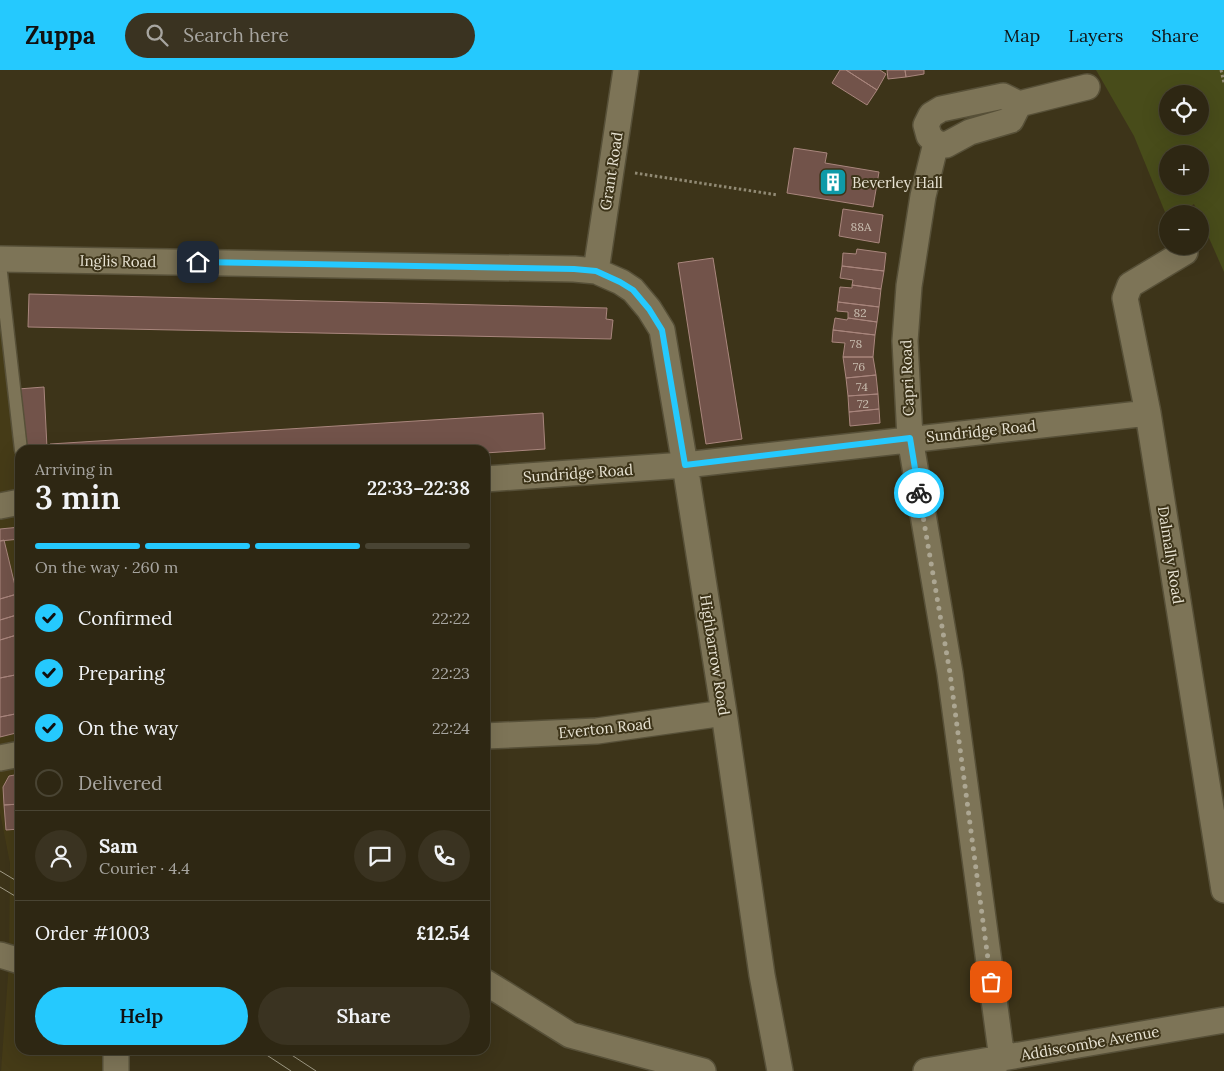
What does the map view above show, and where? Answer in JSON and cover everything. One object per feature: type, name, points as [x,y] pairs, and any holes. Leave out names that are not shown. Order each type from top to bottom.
[{"type":"street","name":"Grant Road","points":[[596,271],[626,70]]},
{"type":"street","points":[[1019,104],[1011,120],[970,132],[946,145],[936,143],[928,136],[926,125],[931,115],[940,110],[1003,96],[1019,104],[1087,87]]},
{"type":"street","points":[[964,104],[970,132]]},
{"type":"street","name":"Capri Road","points":[[936,143],[923,196],[909,286],[905,341],[910,438],[950,673],[1002,1059]]},
{"type":"street","name":"Dalmally Road","points":[[1180,255],[1130,285],[1125,298],[1148,413],[1224,890]]},
{"type":"street","name":"Inglis Road","points":[[0,259],[574,269],[596,271]]},
{"type":"street","name":"Highbarrow Road","points":[[596,271],[633,290],[649,309],[662,330],[724,713],[762,974],[780,1071]]},
{"type":"street","name":"Sundridge Road","points":[[490,479],[685,465],[910,438],[1148,413]]},
{"type":"street","points":[[0,506],[15,503]]},
{"type":"street","name":"Everton Road","points":[[490,736],[597,731],[724,713]]},
{"type":"street","points":[[0,758],[15,755]]},
{"type":"street","points":[[0,955],[15,960]]},
{"type":"street","points":[[490,985],[570,1035],[703,1071]]},
{"type":"street","name":"Addiscombe Avenue","points":[[926,1071],[1224,1020]]},
{"type":"lane","points":[[0,264],[20,445]]},
{"type":"path","points":[[1221,70],[1224,83]]},
{"type":"path","points":[[611,170],[778,194]]},
{"type":"shaded area","points":[[0,281],[7,281],[18,445],[15,445],[15,1055],[110,1055],[109,1071],[1,1071],[9,963],[10,863],[0,813]]},
{"type":"green space","points":[[1096,70],[1224,70],[1224,272],[1209,238],[1209,205],[1162,205],[1134,136]]},
{"type":"building","points":[[840,70],[846,70],[877,90],[867,105],[832,83]]},
{"type":"building","points":[[846,70],[880,70],[886,74],[877,90]]},
{"type":"building","points":[[887,70],[905,70],[906,77],[888,79]]},
{"type":"building","points":[[905,70],[924,70],[924,74],[906,77]]},
{"type":"building","name":"Beverley Hall","points":[[794,148],[827,153],[825,163],[879,172],[873,207],[787,193]]},
{"type":"building","points":[[843,209],[883,215],[879,243],[839,236]]},
{"type":"building","points":[[857,249],[886,253],[884,271],[842,266],[843,253],[856,254]]},
{"type":"building","points":[[713,258],[742,439],[706,444],[678,263]]},
{"type":"building","points":[[842,266],[884,271],[881,289],[852,285],[853,280],[840,278]]},
{"type":"building","points":[[852,285],[881,289],[879,307],[838,302],[840,287],[852,288]]},
{"type":"building","points":[[29,294],[607,308],[606,319],[613,320],[611,339],[28,327]]},
{"type":"building","points":[[838,302],[879,307],[877,322],[848,318],[848,312],[837,311]]},
{"type":"building","points":[[835,318],[877,322],[875,335],[833,330]]},
{"type":"building","points":[[833,330],[875,335],[873,357],[843,357],[845,343],[832,342]]},
{"type":"building","points":[[843,357],[873,357],[876,375],[846,378]]},
{"type":"building","points":[[876,375],[878,394],[848,396],[846,378]]},
{"type":"building","points":[[44,387],[47,445],[21,445],[18,389]]},
{"type":"building","points":[[878,394],[879,409],[849,412],[848,396]]},
{"type":"building","points":[[879,409],[880,423],[850,426],[849,412]]},
{"type":"building","points":[[543,413],[545,449],[490,453],[490,445],[50,444]]},
{"type":"building","points":[[15,528],[15,540],[0,541],[0,529]]},
{"type":"building","points":[[4,540],[15,586],[15,595],[0,599],[0,541]]},
{"type":"building","points":[[15,595],[15,616],[0,620],[0,599]]},
{"type":"building","points":[[15,616],[15,636],[0,640],[0,620]]},
{"type":"building","points":[[15,636],[15,675],[0,678],[0,640]]},
{"type":"building","points":[[15,675],[15,714],[0,717],[0,678]]},
{"type":"building","points":[[15,714],[15,733],[0,737],[0,717]]},
{"type":"building","points":[[15,775],[15,804],[4,805],[3,787],[9,776]]},
{"type":"building","points":[[15,804],[15,829],[6,830],[4,805]]},
{"type":"tram line","points":[[0,871],[15,880]]},
{"type":"tram line","points":[[0,887],[15,896]]},
{"type":"tram line","points":[[267,1055],[291,1071]]},
{"type":"tram line","points":[[292,1055],[316,1071]]},
{"type":"way so far","points":[[919,493],[950,673],[991,982]]},
{"type":"place","name":"Beverley Hall","points":[[833,182]]},
{"type":"route","points":[[198,262],[574,269],[596,271],[633,290],[649,309],[662,330],[685,465],[910,438],[919,493]]}]
